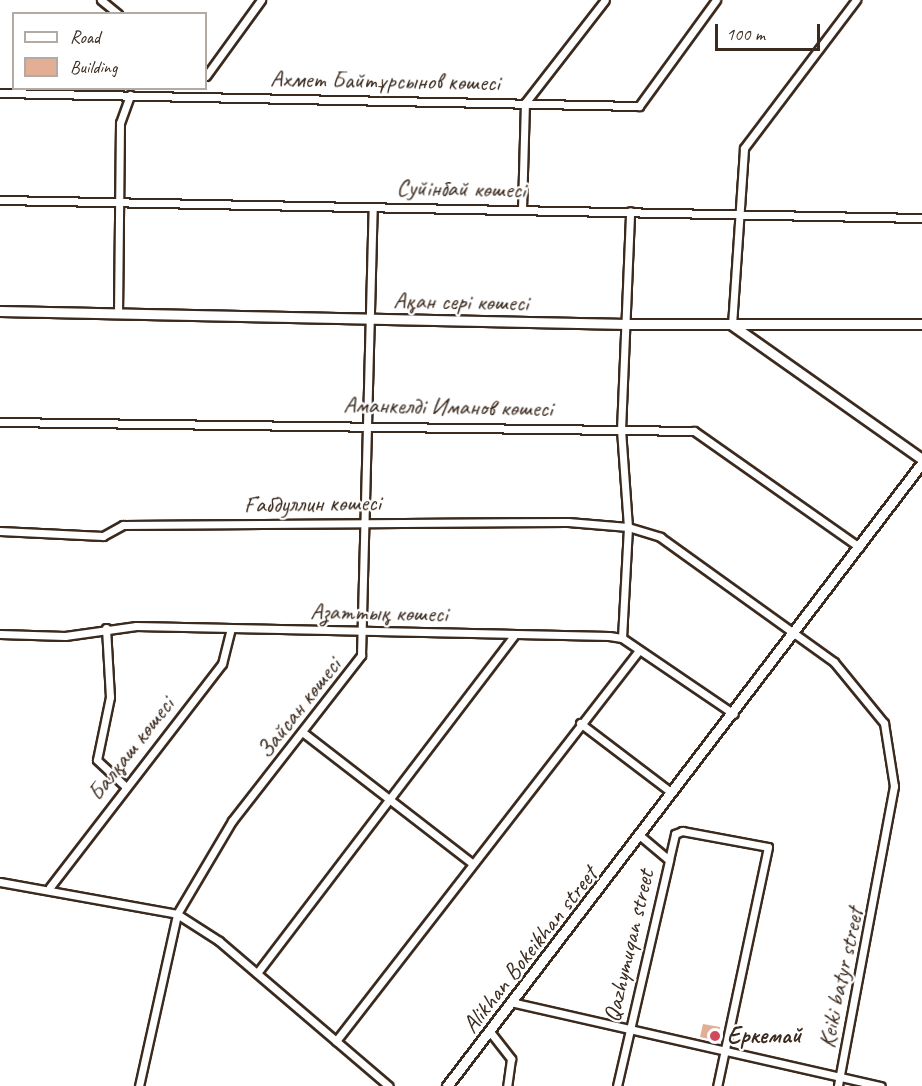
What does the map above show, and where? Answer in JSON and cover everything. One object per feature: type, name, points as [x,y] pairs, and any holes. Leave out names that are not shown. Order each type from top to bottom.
[{"type":"street","points":[[101,0],[116,12]]},
{"type":"street","points":[[207,75],[261,0]]},
{"type":"street","points":[[522,209],[525,103],[605,0]]},
{"type":"street","name":"Ахмет Байтұрсынов көшесі","points":[[0,93],[639,105],[716,0]]},
{"type":"street","points":[[855,0],[744,148],[736,214],[732,325],[922,461]]},
{"type":"street","points":[[199,97],[201,90]]},
{"type":"street","points":[[118,314],[120,123],[130,95]]},
{"type":"street","name":"Суйінбай көшесі","points":[[0,200],[922,218]]},
{"type":"street","name":"Зайсан көшесі","points":[[139,1086],[177,914],[232,820],[305,734],[358,664],[362,632],[373,208]]},
{"type":"street","points":[[630,211],[628,324],[621,430],[628,527],[622,638],[734,714]]},
{"type":"street","name":"Ақан сері көшесі","points":[[0,311],[628,324],[922,324]]},
{"type":"street","name":"Аманкелді Иманов көшесі","points":[[0,422],[694,431],[859,548]]},
{"type":"street","name":"Qazhymuqan street","points":[[617,1086],[669,860],[642,837],[671,792],[734,714],[922,461]]},
{"type":"street","name":"Ғабдуллин көшесі","points":[[0,531],[103,536],[123,525],[568,522],[628,527],[660,537],[793,633]]},
{"type":"street","points":[[106,628],[110,697],[97,759],[125,786]]},
{"type":"street","name":"Азаттық көшесі","points":[[0,634],[65,636],[106,628],[622,638]]},
{"type":"street","name":"Балқаш көшесі","points":[[50,887],[125,786],[222,664],[231,629]]},
{"type":"street","name":"Keiki batyr street","points":[[793,633],[841,669],[884,723],[894,786],[881,877],[838,1086]]},
{"type":"street","points":[[257,973],[514,636]]},
{"type":"street","points":[[336,1041],[580,723],[639,651]]},
{"type":"street","points":[[580,723],[671,792]]},
{"type":"street","points":[[305,734],[472,863]]},
{"type":"street","points":[[669,860],[675,834],[682,831],[768,847],[717,1086]]},
{"type":"street","name":"Alikhan Bokeikhan street","points":[[447,1086],[515,1003],[642,837]]},
{"type":"street","points":[[0,882],[50,887],[177,914],[257,973],[389,1086]]},
{"type":"street","points":[[515,1003],[723,1053],[881,1086]]},
{"type":"street","points":[[491,1033],[511,1059],[507,1086]]},
{"type":"building","name":"Еркемай","points":[[703,1024],[720,1027],[718,1041],[700,1037]]},
{"type":"place","name":"Еркемай","points":[[715,1036]]}]
